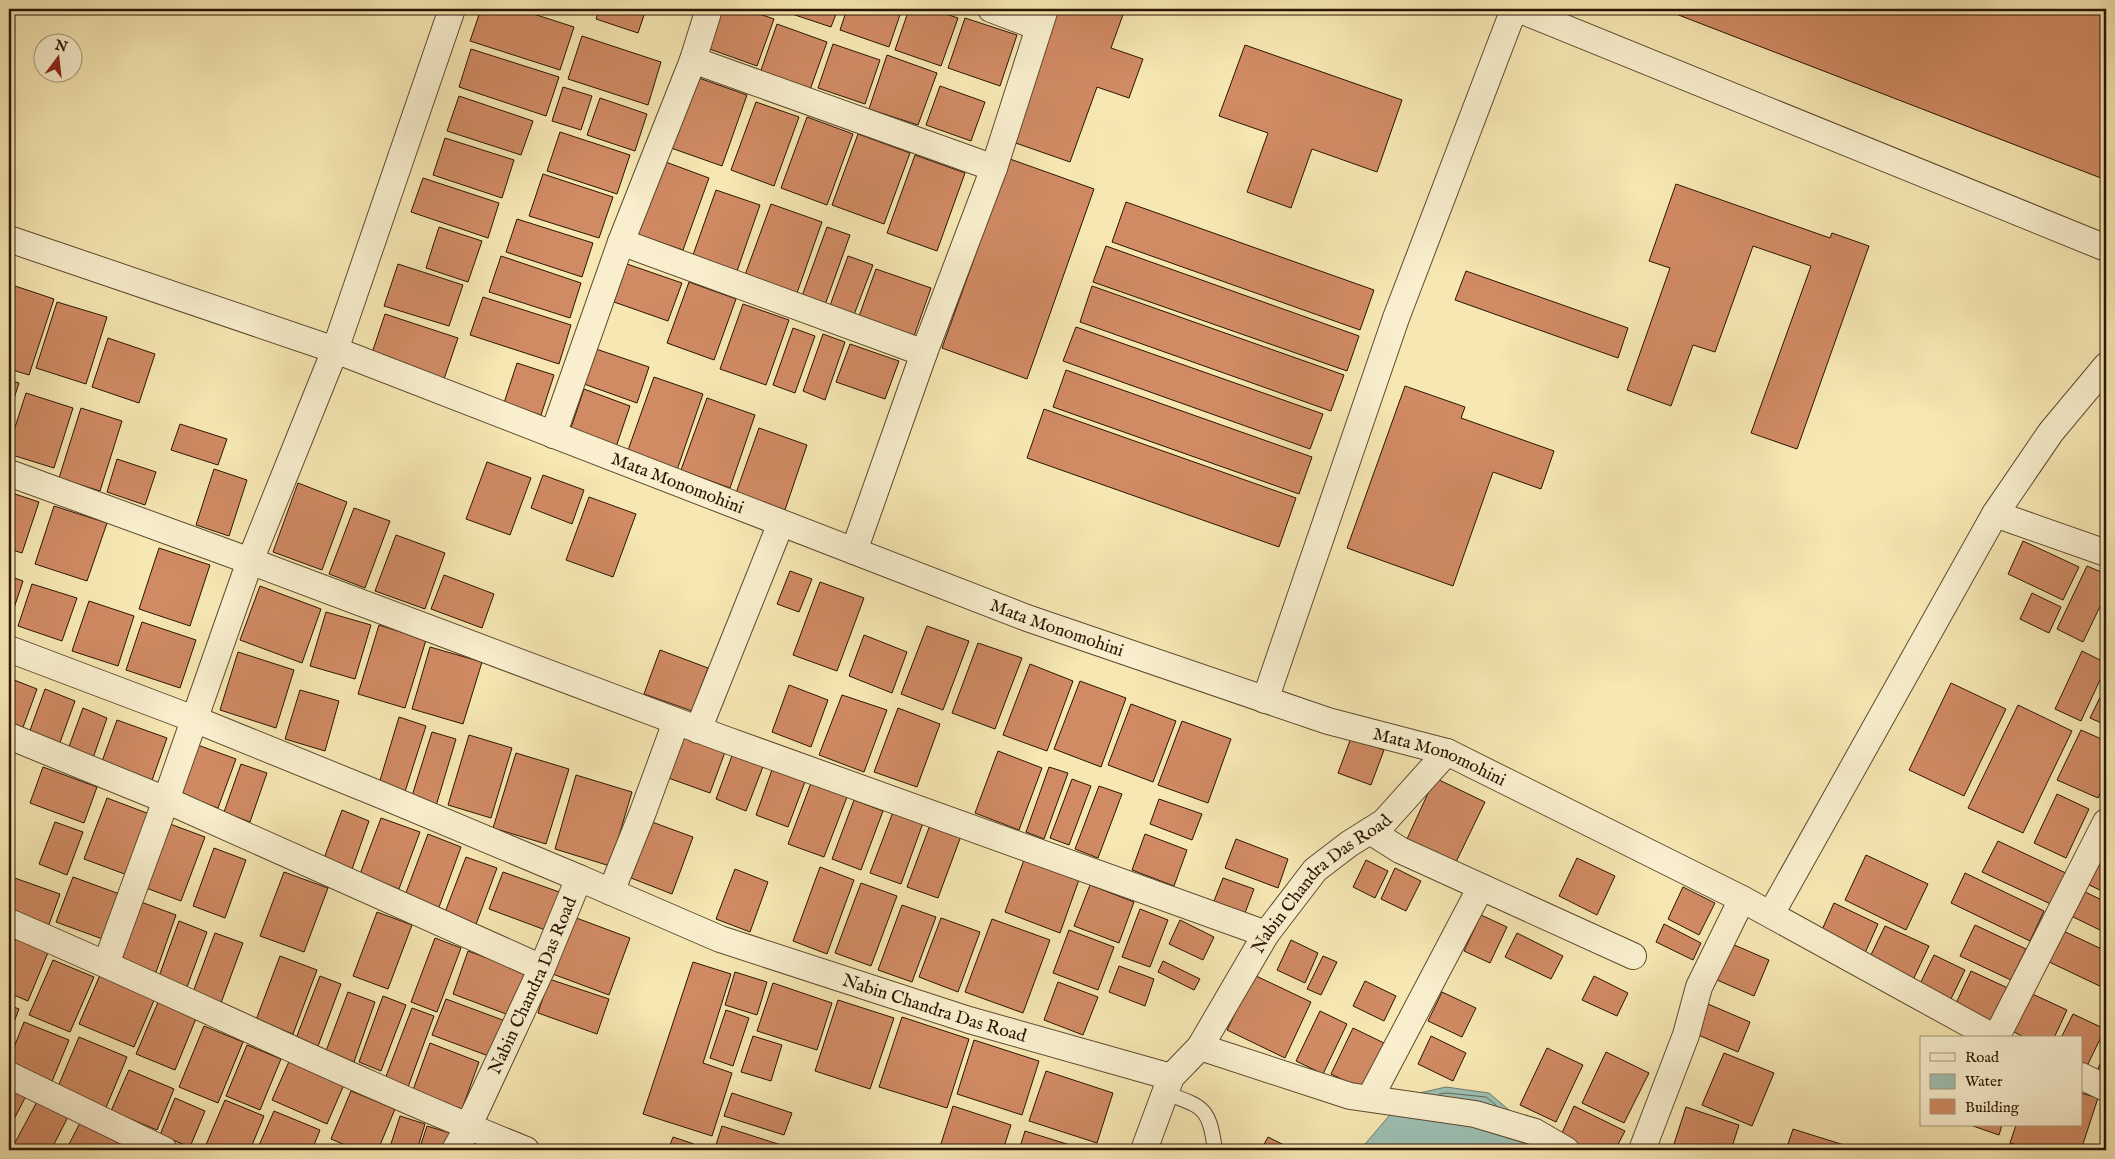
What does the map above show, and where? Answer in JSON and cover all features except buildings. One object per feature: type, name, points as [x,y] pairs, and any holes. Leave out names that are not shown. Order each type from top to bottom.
[{"type":"street","points":[[106,964],[250,561],[334,350],[452,9]]},
{"type":"street","points":[[553,434],[621,242],[693,60],[709,9]]},
{"type":"street","points":[[854,551],[924,353],[994,168],[1042,18],[992,9]]},
{"type":"street","points":[[1265,700],[1396,318],[1514,9]]},
{"type":"street","points":[[1518,9],[2106,248]]},
{"type":"street","points":[[693,60],[994,168]]},
{"type":"street","name":"Mata Monomohini","points":[[9,239],[334,350],[1027,618],[1265,700],[1328,720],[1446,752],[1771,914]]},
{"type":"street","points":[[621,242],[924,353]]},
{"type":"street","points":[[1992,1036],[1771,914],[1995,514],[2051,432],[2106,366]]},
{"type":"street","points":[[9,473],[250,561],[687,726],[1266,934]]},
{"type":"street","points":[[1995,514],[2106,553]]},
{"type":"street","points":[[611,892],[643,812],[687,726],[781,523]]},
{"type":"street","points":[[9,649],[381,795],[579,878]]},
{"type":"street","points":[[9,736],[166,800],[542,968]]},
{"type":"street","name":"Nabin Chandra Das Road","points":[[455,1150],[468,1127],[542,968],[579,878],[720,939],[1168,1085],[1200,1047],[1266,934],[1315,870],[1349,844],[1384,822],[1446,752]]},
{"type":"street","points":[[1997,1036],[2106,822]]},
{"type":"street","points":[[1370,831],[1400,850],[1633,956]]},
{"type":"street","points":[[1370,1098],[1481,887]]},
{"type":"street","points":[[1642,1150],[1686,1035],[1699,987],[1742,899]]},
{"type":"street","points":[[9,922],[106,964],[309,1058],[526,1150]]},
{"type":"street","points":[[1200,1047],[1343,1094],[1474,1114],[1535,1132],[1566,1150]]},
{"type":"street","points":[[9,1076],[164,1150]]},
{"type":"street","points":[[2082,1076],[2106,1088]]},
{"type":"street","points":[[1144,1150],[1168,1085]]},
{"type":"lane","points":[[1168,1085],[1206,1113],[1211,1124],[1215,1150]]},
{"type":"water","points":[[1446,1087],[1489,1093],[1556,1150],[1360,1150],[1406,1096]]}]
